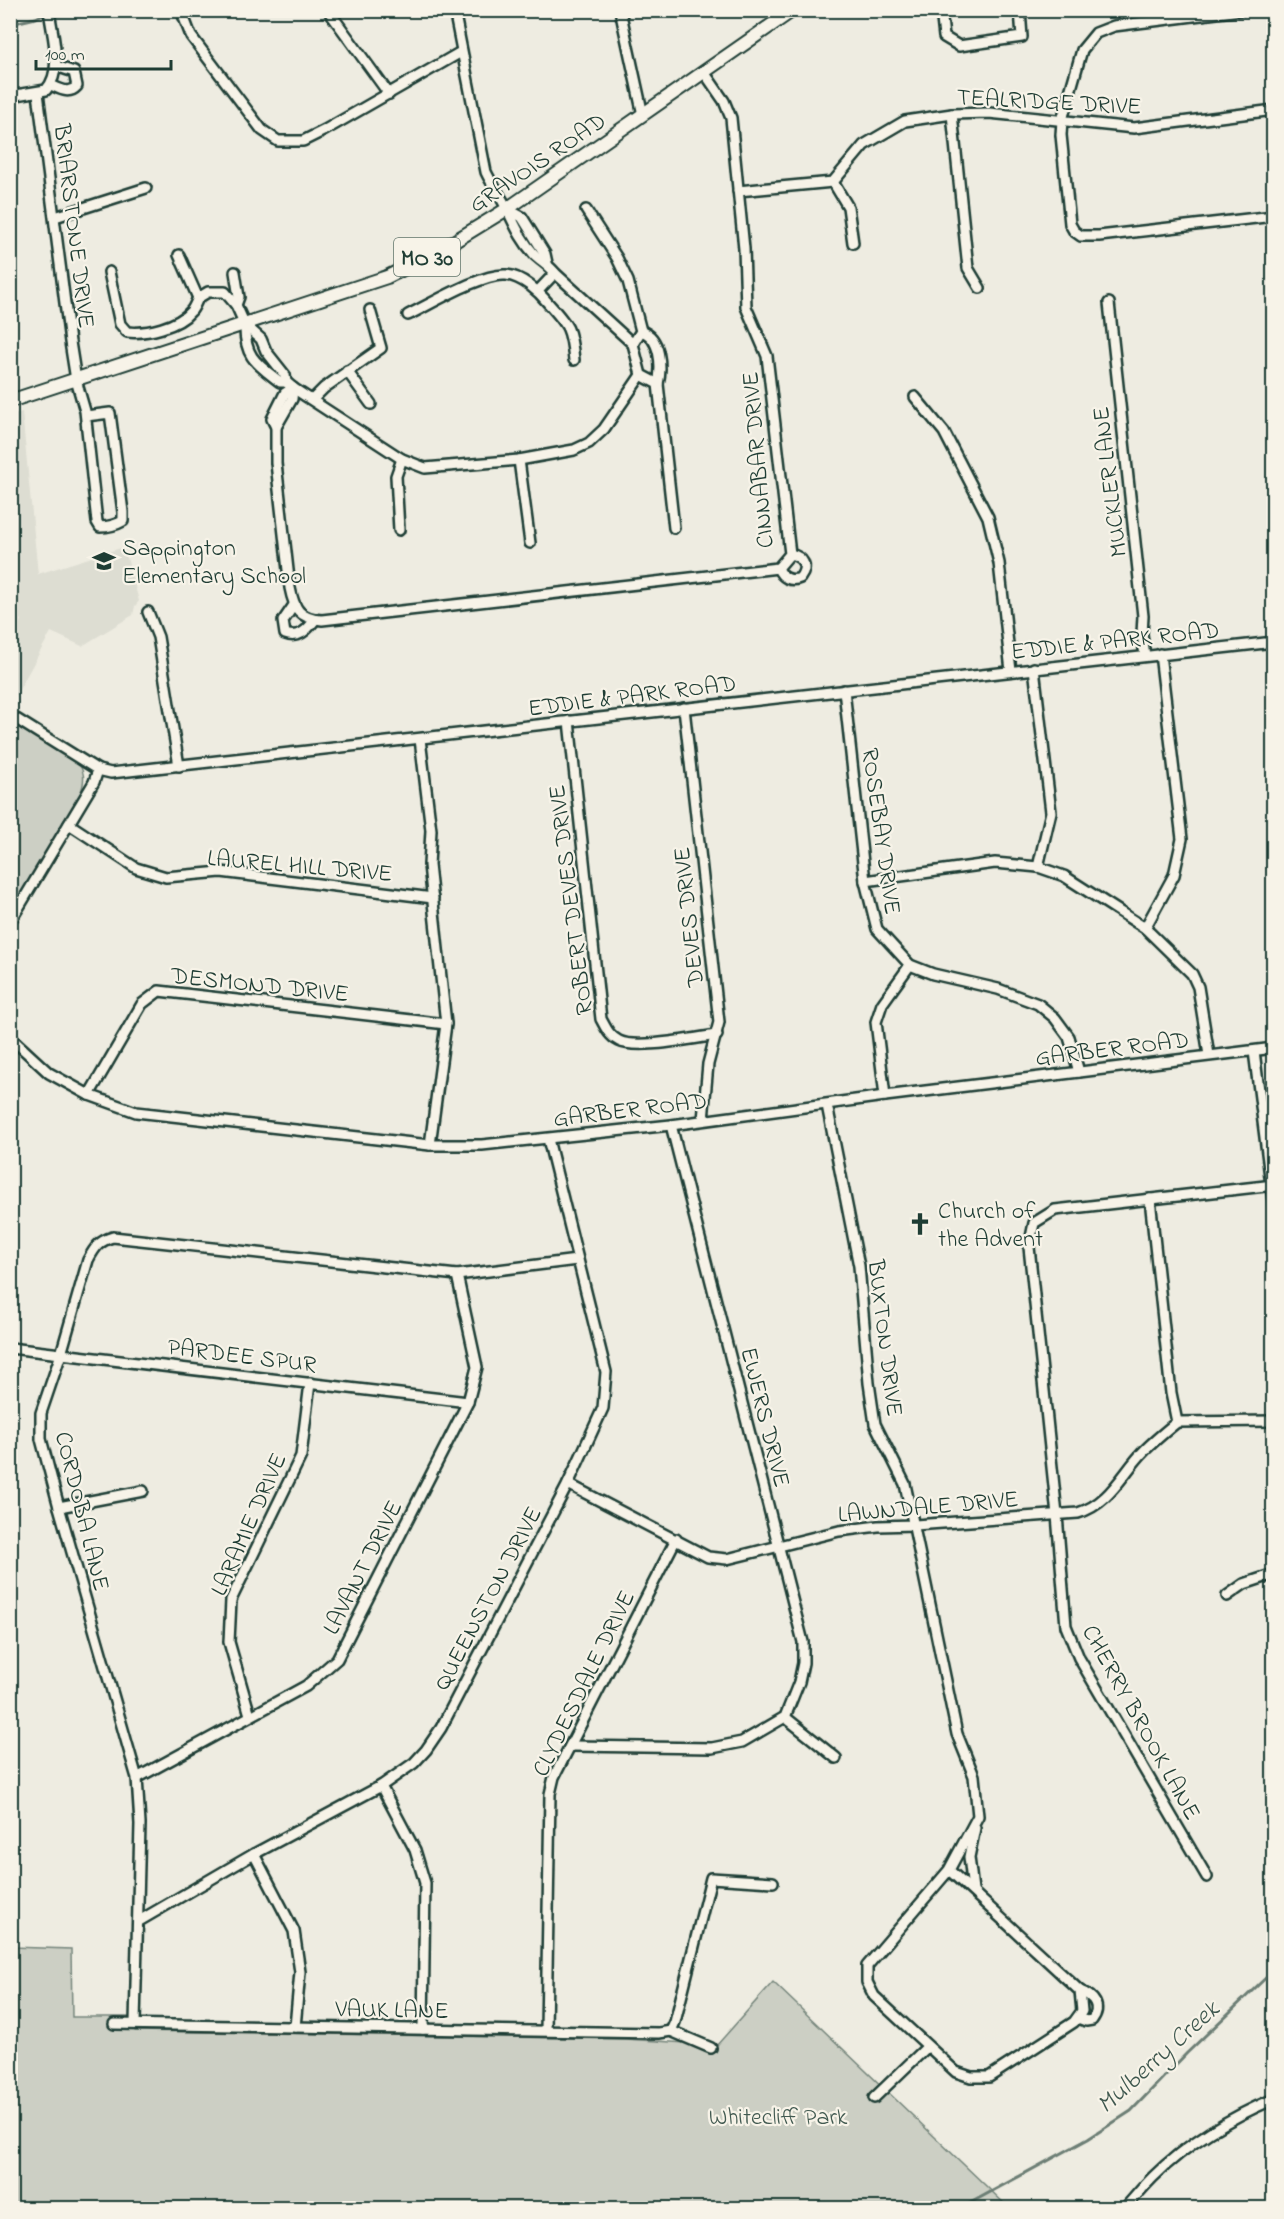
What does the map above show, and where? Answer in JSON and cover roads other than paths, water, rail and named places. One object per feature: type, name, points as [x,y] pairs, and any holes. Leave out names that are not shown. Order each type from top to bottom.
[{"type":"main road","name":"GRAVOIS ROAD","points":[[10,400],[387,277],[437,252],[507,209],[793,10]]},
{"type":"street","points":[[49,10],[56,66],[55,77],[51,85]]},
{"type":"street","points":[[181,10],[191,36],[262,130],[278,141],[303,141],[461,52]]},
{"type":"street","points":[[328,10],[389,94]]},
{"type":"street","points":[[454,10],[486,172],[507,209],[522,217],[545,254],[547,263],[555,273],[633,344],[641,375],[658,384]]},
{"type":"street","points":[[620,10],[643,115]]},
{"type":"street","points":[[941,10],[944,37],[959,46],[1022,37],[1020,10]]},
{"type":"street","points":[[1241,10],[1114,26],[1096,33],[1082,50],[1062,120],[1061,135],[1070,224],[1081,236],[1099,236],[1274,216]]},
{"type":"street","name":"BRIARSTONE DRIVE","points":[[56,66],[74,72],[77,86],[74,90],[66,91],[51,85],[38,93],[76,380],[86,416],[97,522],[100,526],[105,527],[118,524],[123,521],[123,512],[110,413],[86,416]]},
{"type":"street","name":"CINNABAR DRIVE","points":[[294,605],[283,621],[285,634],[291,636],[304,632],[315,620],[778,568],[790,554],[767,356],[746,307],[744,249],[731,118],[724,101],[705,72]]},
{"type":"street","points":[[10,96],[38,93]]},
{"type":"street","name":"TEALRIDGE DRIVE","points":[[833,182],[864,145],[905,121],[952,114],[989,112],[1134,128],[1274,110]]},
{"type":"street","points":[[952,114],[968,268],[980,288]]},
{"type":"street","points":[[738,192],[833,182],[848,207],[854,243]]},
{"type":"street","points":[[55,217],[146,188]]},
{"type":"street","points":[[586,210],[617,258],[628,281],[641,331],[633,344]]},
{"type":"street","points":[[179,255],[198,298]]},
{"type":"street","points":[[109,272],[120,324],[127,332],[139,333],[177,322],[191,311],[198,298],[208,292],[225,292],[236,305],[245,325],[245,346],[259,366],[280,382],[290,385],[313,399],[402,459],[425,468],[519,460],[574,450],[589,443],[604,429],[641,375]]},
{"type":"street","points":[[235,272],[239,297],[236,305]]},
{"type":"street","points":[[538,291],[555,273]]},
{"type":"street","points":[[408,315],[480,280],[496,275],[509,275],[538,291],[567,324],[572,335],[574,360]]},
{"type":"street","name":"MUCKLER LANE","points":[[1109,303],[1143,616],[1142,634],[1145,656]]},
{"type":"street","points":[[313,399],[324,388],[381,348],[370,310]]},
{"type":"street","points":[[245,325],[261,339],[266,351],[290,385]]},
{"type":"street","points":[[641,331],[647,333],[655,343],[660,373],[658,384],[674,528]]},
{"type":"street","points":[[347,371],[371,404]]},
{"type":"street","points":[[290,385],[272,419],[276,427],[276,463],[294,605],[302,614],[315,620]]},
{"type":"street","points":[[915,397],[944,432],[988,517],[999,563],[1011,671]]},
{"type":"street","points":[[399,530],[396,476],[402,459]]},
{"type":"street","points":[[519,460],[530,543]]},
{"type":"street","points":[[778,568],[784,577],[790,580],[800,578],[804,570],[804,563],[798,556],[790,554]]},
{"type":"street","points":[[148,612],[158,637],[179,766]]},
{"type":"street","name":"EDDIE & PARK ROAD","points":[[10,715],[98,770],[111,773],[1274,642]]},
{"type":"street","points":[[1145,928],[1174,875],[1182,839],[1160,654]]},
{"type":"street","points":[[1034,668],[1051,812],[1038,867]]},
{"type":"street","name":"ROSEBAY DRIVE","points":[[843,690],[865,881],[876,929],[910,965],[933,974],[998,989],[1038,1004],[1070,1037],[1079,1072]]},
{"type":"street","name":"DEVES DRIVE","points":[[684,708],[720,1022],[708,1064],[703,1120]]},
{"type":"street","name":"ROBERT DEVES DRIVE","points":[[569,721],[601,1019],[613,1037],[633,1045],[717,1035]]},
{"type":"street","points":[[420,739],[430,830],[429,865],[446,1024],[430,1145]]},
{"type":"street","points":[[10,922],[94,782],[98,770]]},
{"type":"street","name":"LAUREL HILL DRIVE","points":[[69,824],[136,868],[166,877],[222,872],[433,898]]},
{"type":"street","points":[[865,881],[995,863],[1038,867],[1064,876],[1145,928],[1192,974],[1198,987],[1209,1055]]},
{"type":"street","points":[[885,1095],[876,1022],[882,1004],[910,965]]},
{"type":"street","name":"DESMOND DRIVE","points":[[89,1095],[142,1004],[159,992],[446,1024]]},
{"type":"street","name":"GARBER ROAD","points":[[10,1038],[50,1072],[89,1095],[136,1112],[430,1145],[482,1145],[671,1125],[885,1095],[1274,1048]]},
{"type":"street","points":[[1254,1051],[1274,1208]]},
{"type":"street","name":"BUXTON DRIVE","points":[[826,1105],[859,1266],[869,1383],[875,1424],[905,1484],[957,1734],[974,1776],[978,1816],[969,1857],[973,1890]]},
{"type":"street","name":"EWERS DRIVE","points":[[671,1125],[803,1642],[803,1663],[799,1682],[785,1717]]},
{"type":"street","name":"QUEENSTON DRIVE","points":[[139,1921],[254,1854],[381,1786],[414,1763],[441,1728],[568,1484],[603,1408],[606,1372],[548,1139]]},
{"type":"street","points":[[1272,1186],[1150,1199],[1171,1393],[1177,1422],[1274,1421]]},
{"type":"street","name":"CHERRY BROOK LANE","points":[[1150,1199],[1055,1210],[1034,1223],[1029,1247],[1057,1515],[1066,1626],[1079,1658],[1207,1877]]},
{"type":"street","name":"CORDOBA LANE","points":[[135,2022],[140,1824],[137,1778],[41,1439],[41,1413],[88,1260],[100,1241],[113,1237],[457,1275],[577,1260]]},
{"type":"street","name":"LAVANT DRIVE","points":[[137,1778],[306,1686],[337,1659],[468,1402],[477,1367],[457,1275]]},
{"type":"street","name":"PARDEE SPUR","points":[[10,1348],[468,1402]]},
{"type":"street","name":"LARAMIE DRIVE","points":[[250,1715],[229,1642],[231,1600],[301,1456],[310,1383]]},
{"type":"street","name":"LAWNDALE DRIVE","points":[[568,1484],[708,1557],[718,1559],[839,1531],[879,1526],[1057,1515],[1092,1509],[1101,1502],[1144,1450],[1177,1422]]},
{"type":"street","points":[[59,1507],[143,1491]]},
{"type":"street","name":"CLYDESDALE DRIVE","points":[[546,2030],[550,1794],[555,1777],[676,1539]]},
{"type":"street","points":[[1227,1596],[1244,1584],[1274,1574]]},
{"type":"street","points":[[572,1746],[712,1749],[742,1742],[785,1717],[836,1758]]},
{"type":"street","points":[[381,1786],[415,1850],[424,1883],[423,2029]]},
{"type":"street","points":[[978,1816],[949,1870],[867,1966],[867,1982],[874,1996],[956,2072],[971,2077],[989,2077],[1074,2022],[1082,2011],[1080,1990]]},
{"type":"street","points":[[254,1854],[294,1931],[300,1972],[294,2027]]},
{"type":"street","points":[[949,1870],[1080,1990],[1089,1994],[1096,2001],[1097,2008],[1092,2020],[1086,2021],[1078,2018]]},
{"type":"street","points":[[711,2048],[670,2031],[675,2022],[711,1878],[773,1882]]},
{"type":"street","name":"VAUK LANE","points":[[114,2024],[135,2022],[659,2034],[670,2031]]},
{"type":"street","points":[[874,2098],[927,2047]]},
{"type":"street","points":[[1125,2208],[1154,2176],[1178,2156],[1217,2128],[1254,2107],[1274,2099]]},
{"type":"waterway","points":[[10,24],[36,18],[47,12]]},
{"type":"waterway","name":"Mulberry Creek","points":[[961,2208],[1088,2139],[1131,2111],[1187,2053],[1274,1970]]},
{"type":"place","name":"Sappington Elementary School","points":[[104,561]]},
{"type":"place","name":"Church of the Advent","points":[[920,1224]]},
{"type":"park label","name":"Whitecliff Park","points":[[778,2116]]}]
